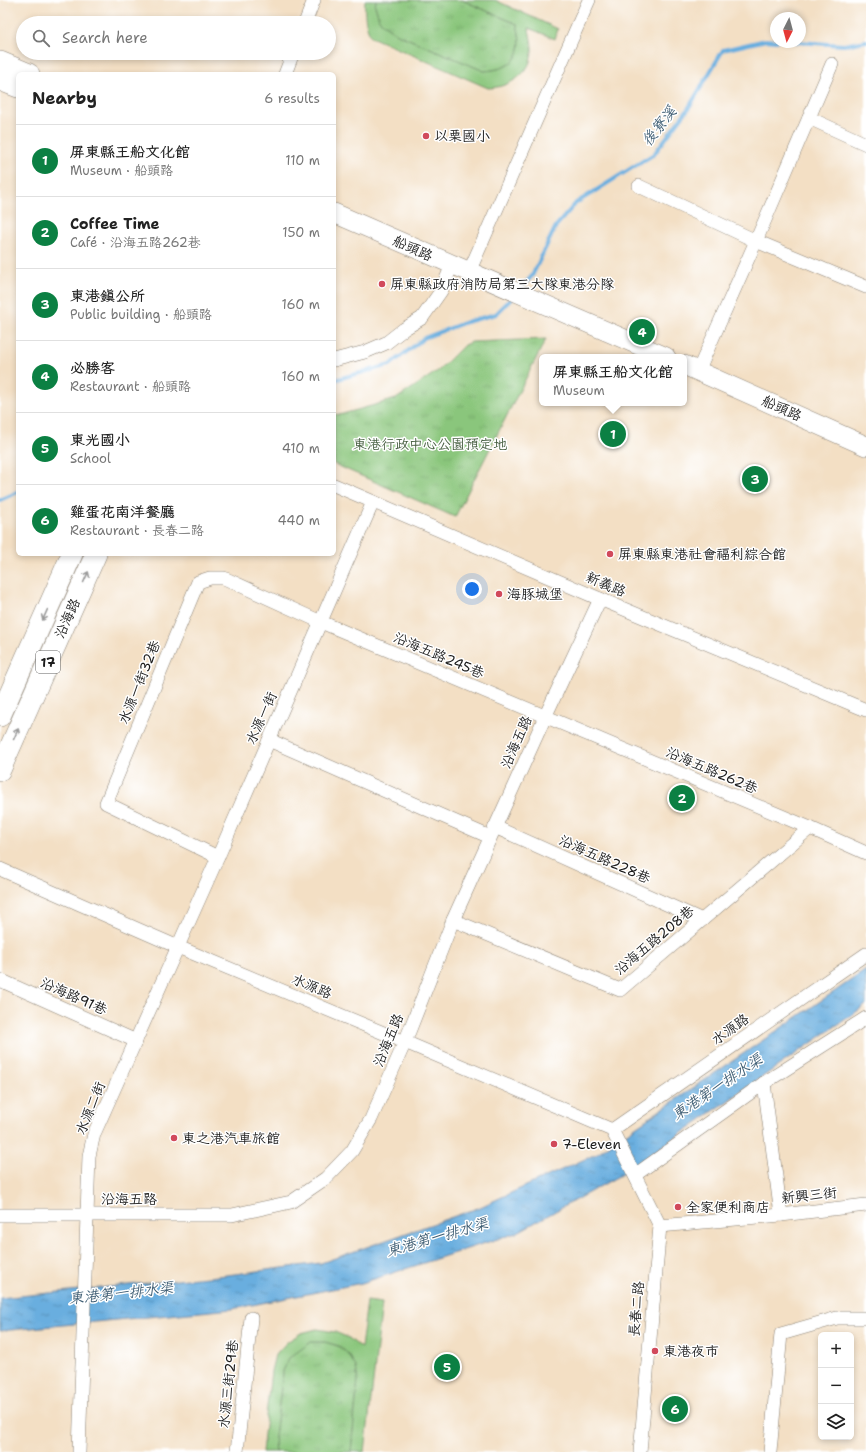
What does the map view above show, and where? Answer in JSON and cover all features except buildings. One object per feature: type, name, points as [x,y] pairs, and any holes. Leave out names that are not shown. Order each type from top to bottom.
[{"type":"main road","points":[[0,62],[24,72]]},
{"type":"main road","points":[[0,80],[16,86]]},
{"type":"main road","name":"船頭路","points":[[336,214],[659,354]]},
{"type":"main road","name":"船頭路","points":[[691,368],[866,446]]},
{"type":"main road","name":"沿海路","points":[[0,716],[71,556]]},
{"type":"main road","name":"沿海路","points":[[0,770],[95,556]]},
{"type":"street","points":[[308,16],[314,0]]},
{"type":"street","points":[[336,359],[365,352],[386,343],[404,329],[422,318],[441,291],[460,268],[589,0]]},
{"type":"street","points":[[286,72],[290,60]]},
{"type":"street","name":"船頭路","points":[[691,368],[756,241],[832,64]]},
{"type":"street","points":[[809,118],[866,144]]},
{"type":"street","points":[[639,186],[756,241],[866,287]]},
{"type":"street","name":"新義路","points":[[336,486],[600,599],[866,710]]},
{"type":"street","name":"水源一街","points":[[178,947],[373,502]]},
{"type":"street","name":"水源一街32巷","points":[[218,857],[106,803],[198,582],[210,578],[224,578],[321,622]]},
{"type":"street","name":"沿海五路","points":[[0,1215],[232,1215],[291,1202],[326,1178],[352,1151],[371,1119],[405,1042],[453,920],[600,599]]},
{"type":"street","name":"沿海五路245巷","points":[[321,622],[545,717]]},
{"type":"street","name":"沿海五路262巷","points":[[545,717],[866,853]]},
{"type":"street","name":"沿海五路228巷","points":[[269,740],[702,920]]},
{"type":"street","name":"沿海五路208巷","points":[[453,920],[620,990],[810,828]]},
{"type":"street","name":"水源路","points":[[0,869],[178,947],[612,1130],[866,954]]},
{"type":"street","name":"水源二街","points":[[79,1452],[89,1156],[94,1134],[178,947]]},
{"type":"street","name":"沿海路91巷","points":[[0,980],[136,1041]]},
{"type":"street","points":[[633,1173],[764,1083],[866,1018]]},
{"type":"street","points":[[764,1083],[781,1215]]},
{"type":"street","points":[[612,1130],[660,1226]]},
{"type":"street","name":"新興三街","points":[[660,1226],[781,1215],[866,1205]]},
{"type":"street","name":"長春二路","points":[[640,1452],[660,1226]]},
{"type":"street","name":"水源三街29巷","points":[[237,1452],[251,1318]]},
{"type":"street","points":[[770,1452],[781,1334],[838,1318],[866,1318]]},
{"type":"green space","points":[[365,0],[376,0],[375,6],[379,19],[384,25],[399,35],[484,71],[504,67],[516,58],[519,52],[520,44],[517,24],[462,0],[495,0],[558,29],[555,39],[529,28],[532,54],[529,65],[525,71],[508,84],[488,88],[371,37],[365,19]]},
{"type":"green space","points":[[376,0],[462,0],[517,24],[520,44],[519,52],[511,63],[504,67],[484,71],[399,35],[384,25],[379,19],[375,6]]},
{"type":"green space","name":"東港行政中心公園預定地","points":[[546,339],[455,517],[336,465],[336,414],[339,415],[396,399],[439,370],[464,345],[471,342]]},
{"type":"green space","points":[[367,1301],[382,1303],[365,1452],[351,1452],[358,1380],[356,1367],[349,1355],[339,1346],[325,1342],[311,1342],[289,1358],[283,1371],[274,1444],[275,1452],[262,1452],[271,1371],[275,1355],[287,1342],[301,1333],[317,1329],[335,1332],[349,1338],[361,1348]]},
{"type":"green space","points":[[311,1342],[325,1342],[338,1346],[349,1355],[356,1367],[358,1380],[351,1452],[275,1452],[274,1444],[283,1371],[289,1357]]},
{"type":"water","name":"東港第一排水渠","points":[[866,970],[866,1005],[624,1173],[516,1233],[362,1283],[232,1309],[0,1331],[0,1298],[227,1275],[321,1263],[478,1208],[596,1154]]},
{"type":"waterway","name":"後寮溪","points":[[520,289],[532,276],[556,226],[576,203],[654,154],[688,109],[723,50],[770,40]]},
{"type":"waterway","name":"後寮溪","points":[[806,43],[844,45],[866,41]]},
{"type":"waterway","points":[[336,379],[390,365],[424,338],[466,322],[496,314],[513,297]]},
{"type":"waterway","name":"後寮溪","points":[[0,500],[16,493]]},
{"type":"place","name":"以栗國小","points":[[426,136]]},
{"type":"place","name":"屏東縣政府消防局第三大隊東港分隊","points":[[382,284]]},
{"type":"place","name":"必勝客","points":[[642,332]]},
{"type":"place","name":"屏東縣王船文化館","points":[[613,434]]},
{"type":"place","name":"東港鎮公所","points":[[755,479]]},
{"type":"place","name":"屏東縣東港社會福利綜合館","points":[[610,554]]},
{"type":"place","name":"海豚城堡","points":[[499,594]]},
{"type":"place","name":"Coffee Time","points":[[682,798]]},
{"type":"place","name":"東之港汽車旅館","points":[[174,1138]]},
{"type":"place","name":"7-Eleven","points":[[554,1144]]},
{"type":"place","name":"全家便利商店","points":[[678,1207]]},
{"type":"place","name":"東港夜市","points":[[655,1351]]},
{"type":"place","name":"東光國小","points":[[447,1367]]},
{"type":"place","name":"雞蛋花南洋餐廳","points":[[675,1409]]}]
